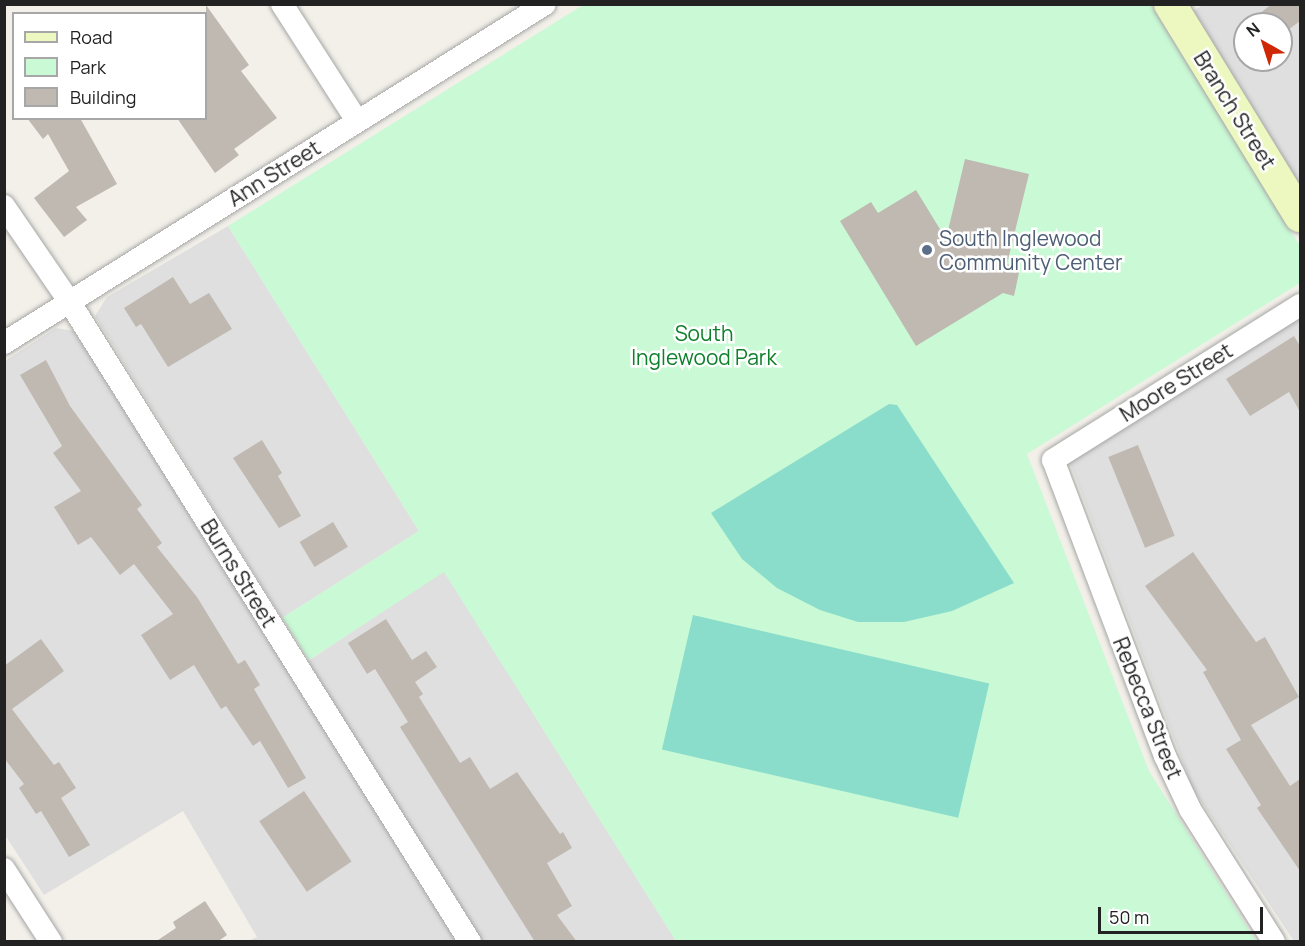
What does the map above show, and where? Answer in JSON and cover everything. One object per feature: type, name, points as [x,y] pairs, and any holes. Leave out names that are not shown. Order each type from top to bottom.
[{"type":"street","points":[[282,4],[357,121]]},
{"type":"street","name":"Ann Street","points":[[4,343],[545,4]]},
{"type":"street","name":"Branch Street","points":[[1176,7],[1300,216]]},
{"type":"street","name":"Burns Street","points":[[4,206],[69,301],[470,942]]},
{"type":"street","name":"Moore Street","points":[[1053,459],[1300,305]]},
{"type":"street","name":"Rebecca Street","points":[[1053,459],[1165,756],[1190,809],[1274,942]]},
{"type":"street","points":[[4,869],[51,942]]},
{"type":"shaded area","points":[[1203,5],[1300,5],[1300,192],[1188,14]]},
{"type":"shaded area","points":[[228,226],[419,531],[282,618],[95,316],[107,297]]},
{"type":"shaded area","points":[[1300,314],[1300,941],[1294,941],[1193,789],[1069,460]]},
{"type":"shaded area","points":[[56,328],[74,331],[293,671],[444,571],[676,941],[248,941],[257,937],[183,811],[44,895],[5,835],[5,361]]},
{"type":"shaded area","points":[[889,404],[897,405],[1014,583],[952,611],[904,622],[858,622],[820,610],[777,588],[742,559],[711,513]]},
{"type":"shaded area","points":[[693,615],[989,683],[958,818],[662,749]]},
{"type":"green space","name":"South Inglewood Park","points":[[583,5],[1151,5],[1300,246],[1300,283],[1027,454],[1149,771],[1256,941],[676,941],[444,572],[309,660],[282,618],[419,531],[228,226]]},
{"type":"building","points":[[1272,4],[1300,4],[1300,21],[1293,26],[1293,12],[1262,12]]},
{"type":"building","points":[[206,5],[249,65],[241,71],[277,118],[234,149],[239,155],[215,173],[178,120],[207,120]]},
{"type":"building","points":[[29,120],[81,120],[117,184],[76,207],[87,220],[64,237],[34,198],[69,171],[48,134],[43,139]]},
{"type":"building","points":[[965,159],[1029,174],[1007,264],[1020,268],[1014,296],[1003,293],[916,346],[840,221],[871,202],[878,213],[916,190],[946,239]]},
{"type":"building","points":[[173,277],[190,304],[209,293],[232,329],[168,367],[141,324],[136,327],[124,308]]},
{"type":"building","points":[[1294,336],[1300,346],[1300,412],[1289,392],[1250,416],[1226,379]]},
{"type":"building","points":[[46,360],[70,406],[142,505],[137,509],[162,543],[157,547],[197,597],[238,664],[245,660],[260,685],[254,689],[306,778],[288,788],[260,741],[253,746],[226,706],[221,709],[194,665],[170,680],[141,635],[173,614],[134,564],[120,575],[91,537],[78,545],[54,507],[81,491],[53,453],[62,446],[20,375]]},
{"type":"building","points":[[262,440],[282,473],[278,476],[301,516],[279,528],[233,458]]},
{"type":"building","points":[[1138,445],[1175,536],[1145,548],[1108,457]]},
{"type":"building","points":[[333,522],[348,547],[315,567],[300,542]]},
{"type":"building","points":[[1193,552],[1256,642],[1265,637],[1299,697],[1251,725],[1290,786],[1300,779],[1300,871],[1257,808],[1261,805],[1226,749],[1241,740],[1203,672],[1207,670],[1145,586]]},
{"type":"building","points":[[386,619],[412,660],[426,651],[437,667],[415,682],[423,694],[419,697],[460,763],[470,757],[490,789],[517,772],[560,834],[563,832],[572,848],[547,863],[572,906],[557,915],[577,942],[535,942],[400,727],[408,722],[375,669],[367,674],[348,643]]},
{"type":"building","points":[[41,639],[64,671],[12,709],[54,765],[59,762],[76,788],[61,798],[90,845],[69,857],[41,811],[36,814],[19,788],[24,784],[4,758],[4,666]]},
{"type":"building","points":[[304,791],[352,861],[307,892],[259,821]]},
{"type":"building","points":[[205,901],[227,935],[217,942],[155,942],[176,928],[173,922]]},
{"type":"place","name":"South Inglewood Community Center","points":[[927,250]]}]
